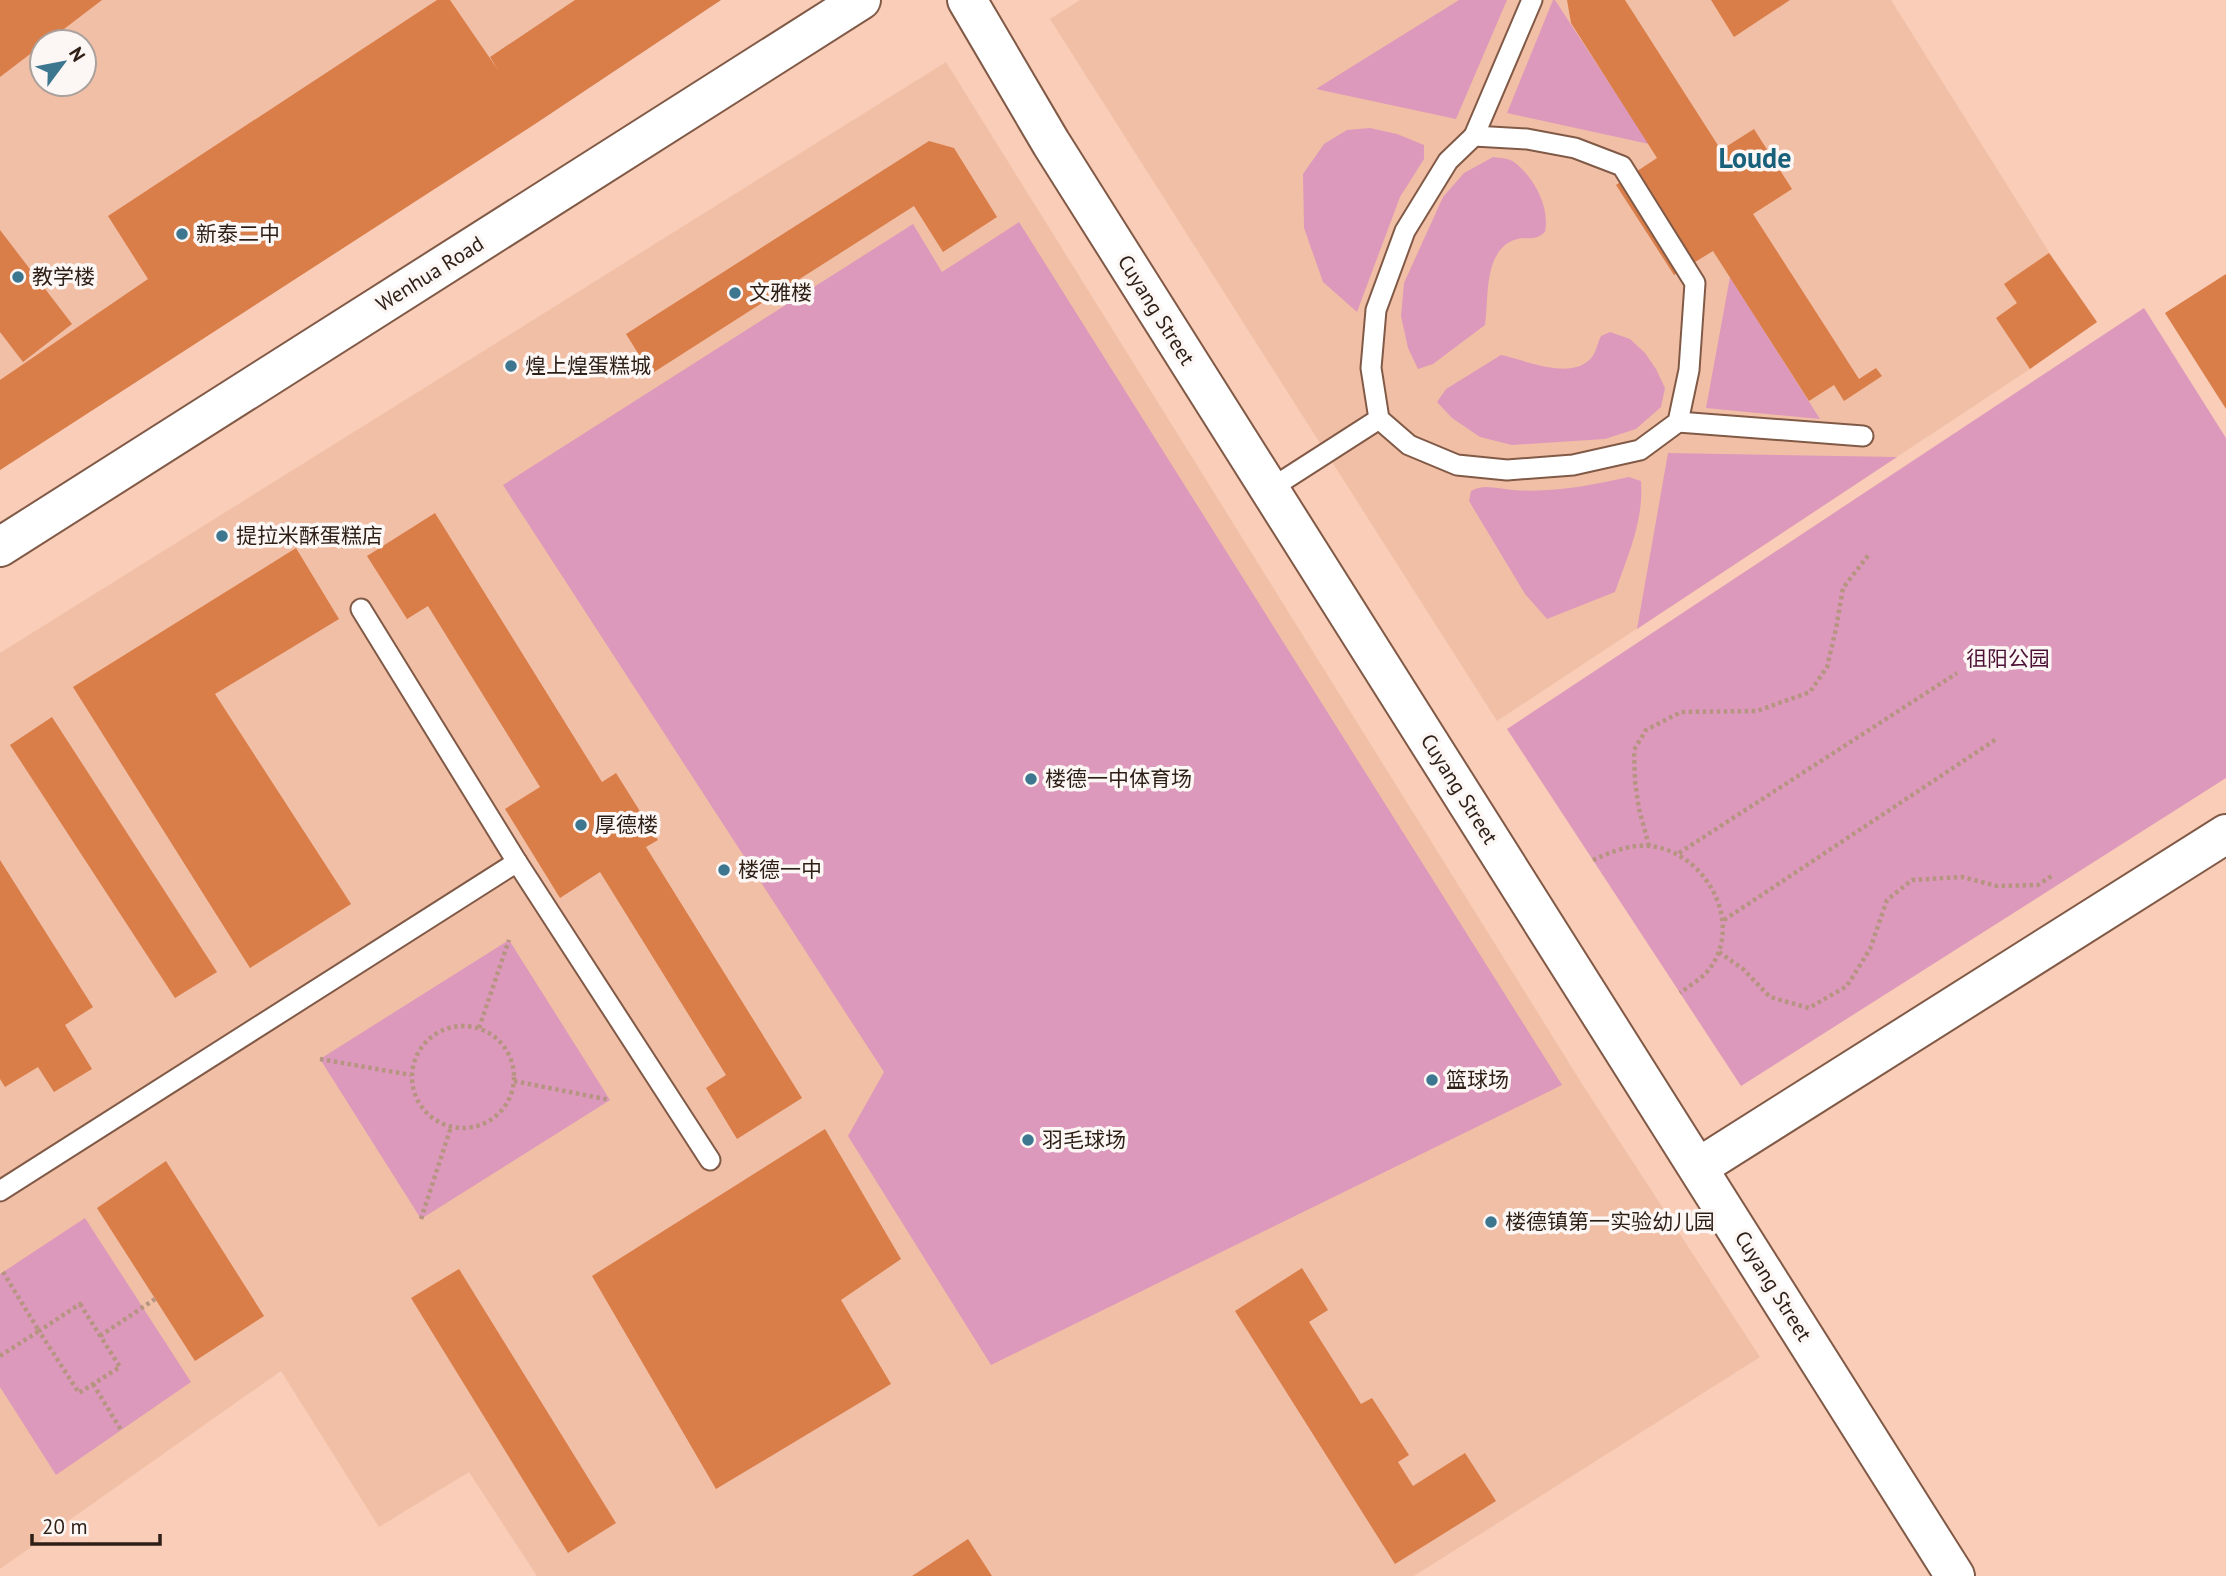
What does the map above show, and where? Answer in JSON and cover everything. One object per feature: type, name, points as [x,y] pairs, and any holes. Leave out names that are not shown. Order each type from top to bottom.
[{"type":"street","name":"Wenhua Road","points":[[0,547],[861,0]]},
{"type":"street","name":"Cuyang Street","points":[[967,0],[1051,143],[1955,1576]]},
{"type":"street","points":[[1699,1167],[2226,834]]},
{"type":"lane","points":[[1532,0],[1474,136],[1448,161],[1405,231],[1376,310],[1371,368],[1379,419],[1409,445],[1457,465],[1507,470],[1573,465],[1640,450],[1678,422],[1863,436]]},
{"type":"lane","points":[[1474,136],[1527,139],[1575,148],[1622,166],[1695,283],[1689,370],[1678,422]]},
{"type":"lane","points":[[1270,489],[1379,419]]},
{"type":"lane","points":[[361,609],[517,862],[710,1160]]},
{"type":"lane","points":[[0,1191],[517,862]]},
{"type":"path","points":[[1649,846],[1639,809],[1634,750],[1646,730],[1681,712],[1757,711],[1810,692],[1827,667],[1843,588],[1870,553]]},
{"type":"path","points":[[1679,853],[1957,673]]},
{"type":"path","points":[[1724,920],[1998,738]]},
{"type":"path","points":[[1593,860],[1619,849],[1649,846],[1679,853],[1709,883],[1724,920],[1718,952],[1706,973],[1680,993]]},
{"type":"path","points":[[1718,952],[1743,969],[1770,998],[1809,1008],[1847,986],[1870,949],[1887,900],[1912,880],[1962,877],[1997,886],[2038,885],[2053,875]]},
{"type":"path","points":[[479,1028],[509,940]]},
{"type":"path","points":[[456,1026],[479,1028],[495,1036],[506,1049],[513,1064],[514,1081],[509,1099],[500,1113],[485,1124],[468,1129],[451,1127],[435,1120],[422,1108],[413,1093],[411,1075],[421,1045],[433,1034],[456,1026]]},
{"type":"path","points":[[320,1059],[411,1075]]},
{"type":"path","points":[[514,1081],[610,1100]]},
{"type":"path","points":[[421,1219],[451,1127]]},
{"type":"path","points":[[0,1356],[39,1331],[80,1304],[120,1367],[79,1393],[39,1331],[3,1272]]},
{"type":"path","points":[[100,1336],[155,1299]]},
{"type":"path","points":[[93,1384],[121,1430]]},
{"type":"shaded area","name":"新泰二中","points":[[0,0],[721,0],[535,124],[0,470]]},
{"type":"shaded area","points":[[1080,0],[1891,0],[2049,252],[2097,322],[1497,721],[1050,19]]},
{"type":"shaded area","name":"楼德一中","points":[[946,62],[1584,1087],[1760,1357],[1414,1576],[537,1576],[469,1472],[379,1527],[281,1371],[0,1569],[0,653]]},
{"type":"green space","points":[[1459,0],[1507,0],[1456,119],[1316,89]]},
{"type":"green space","points":[[1555,0],[1649,144],[1507,113]]},
{"type":"green space","points":[[1370,128],[1397,134],[1424,145],[1424,159],[1400,197],[1357,312],[1323,282],[1304,228],[1303,174],[1324,144],[1347,130]]},
{"type":"green space","points":[[1493,157],[1514,162],[1534,184],[1543,203],[1545,232],[1537,237],[1514,240],[1504,246],[1492,265],[1489,277],[1485,325],[1433,364],[1418,369],[1408,348],[1401,316],[1404,283],[1443,197],[1464,173]]},
{"type":"green space","name":"楼德一中体育场","points":[[1019,222],[1562,1085],[991,1365],[848,1136],[884,1072],[503,485],[913,224],[942,272]]},
{"type":"green space","points":[[1730,277],[1820,419],[1706,408]]},
{"type":"green space","name":"徂阳公园","points":[[2144,308],[2226,438],[2226,778],[1741,1086],[1507,729]]},
{"type":"green space","points":[[1610,332],[1630,339],[1645,353],[1665,388],[1661,407],[1636,429],[1605,439],[1512,445],[1480,437],[1452,418],[1437,402],[1446,389],[1501,355],[1548,367],[1573,368],[1592,357],[1601,336]]},
{"type":"green space","points":[[1668,453],[1897,457],[1637,629]]},
{"type":"green space","points":[[1629,477],[1641,481],[1640,510],[1634,538],[1615,592],[1547,619],[1525,594],[1469,501],[1471,491],[1486,487],[1527,491],[1557,489]]},
{"type":"green space","points":[[509,940],[610,1100],[421,1219],[320,1059]]},
{"type":"green space","points":[[85,1218],[191,1382],[56,1475],[0,1387],[0,1274]]},
{"type":"building","points":[[0,0],[102,0],[65,28],[28,28],[28,56],[0,77]]},
{"type":"building","points":[[437,0],[450,0],[498,70],[490,57],[575,0],[721,0],[535,124],[0,470],[0,380],[148,279],[108,216]]},
{"type":"building","points":[[1567,0],[1625,0],[1721,150],[1754,129],[1792,189],[1753,214],[1859,379],[1876,368],[1882,376],[1844,401],[1834,385],[1809,401],[1713,251],[1674,275],[1616,185],[1657,158],[1571,23]]},
{"type":"building","points":[[1711,0],[1790,0],[1734,37]]},
{"type":"building","name":"文雅楼","points":[[929,141],[954,148],[997,217],[943,252],[914,206],[651,374],[626,334]]},
{"type":"building","name":"教学楼","points":[[0,230],[72,324],[23,362],[0,332]]},
{"type":"building","points":[[2049,253],[2097,322],[2030,369],[1996,318],[2017,303],[2004,284]]},
{"type":"building","points":[[2226,274],[2226,409],[2165,313]]},
{"type":"building","name":"厚德楼","points":[[435,513],[602,782],[616,773],[658,840],[646,847],[802,1098],[737,1139],[706,1088],[726,1075],[600,872],[560,898],[505,809],[540,787],[428,606],[407,619],[367,556]]},
{"type":"building","points":[[296,548],[339,619],[215,694],[351,904],[250,968],[73,687]]},
{"type":"building","points":[[52,717],[217,972],[175,998],[10,745]]},
{"type":"building","points":[[0,860],[93,1007],[65,1025],[92,1069],[54,1092],[38,1067],[5,1087],[0,1079]]},
{"type":"building","points":[[825,1129],[901,1259],[841,1300],[891,1384],[716,1489],[592,1276]]},
{"type":"building","points":[[166,1161],[264,1316],[195,1361],[97,1208]]},
{"type":"building","points":[[1302,1268],[1328,1310],[1309,1322],[1361,1404],[1372,1398],[1409,1455],[1398,1462],[1413,1486],[1465,1453],[1496,1501],[1395,1564],[1235,1311]]},
{"type":"building","points":[[459,1269],[616,1523],[568,1553],[411,1298]]},
{"type":"building","points":[[968,1539],[992,1576],[912,1576]]},
{"type":"place","name":"新泰二中","points":[[182,234]]},
{"type":"place","name":"教学楼","points":[[18,277]]},
{"type":"place","name":"文雅楼","points":[[735,293]]},
{"type":"place","name":"煌上煌蛋糕城","points":[[511,366]]},
{"type":"place","name":"提拉米酥蛋糕店","points":[[222,536]]},
{"type":"place","name":"楼德一中体育场","points":[[1031,779]]},
{"type":"place","name":"厚德楼","points":[[581,825]]},
{"type":"place","name":"楼德一中","points":[[724,870]]},
{"type":"place","name":"篮球场","points":[[1432,1080]]},
{"type":"place","name":"羽毛球场","points":[[1028,1140]]},
{"type":"place","name":"楼德镇第一实验幼儿园","points":[[1491,1222]]},
{"type":"district","name":"Loude","points":[[1755,158]]}]
